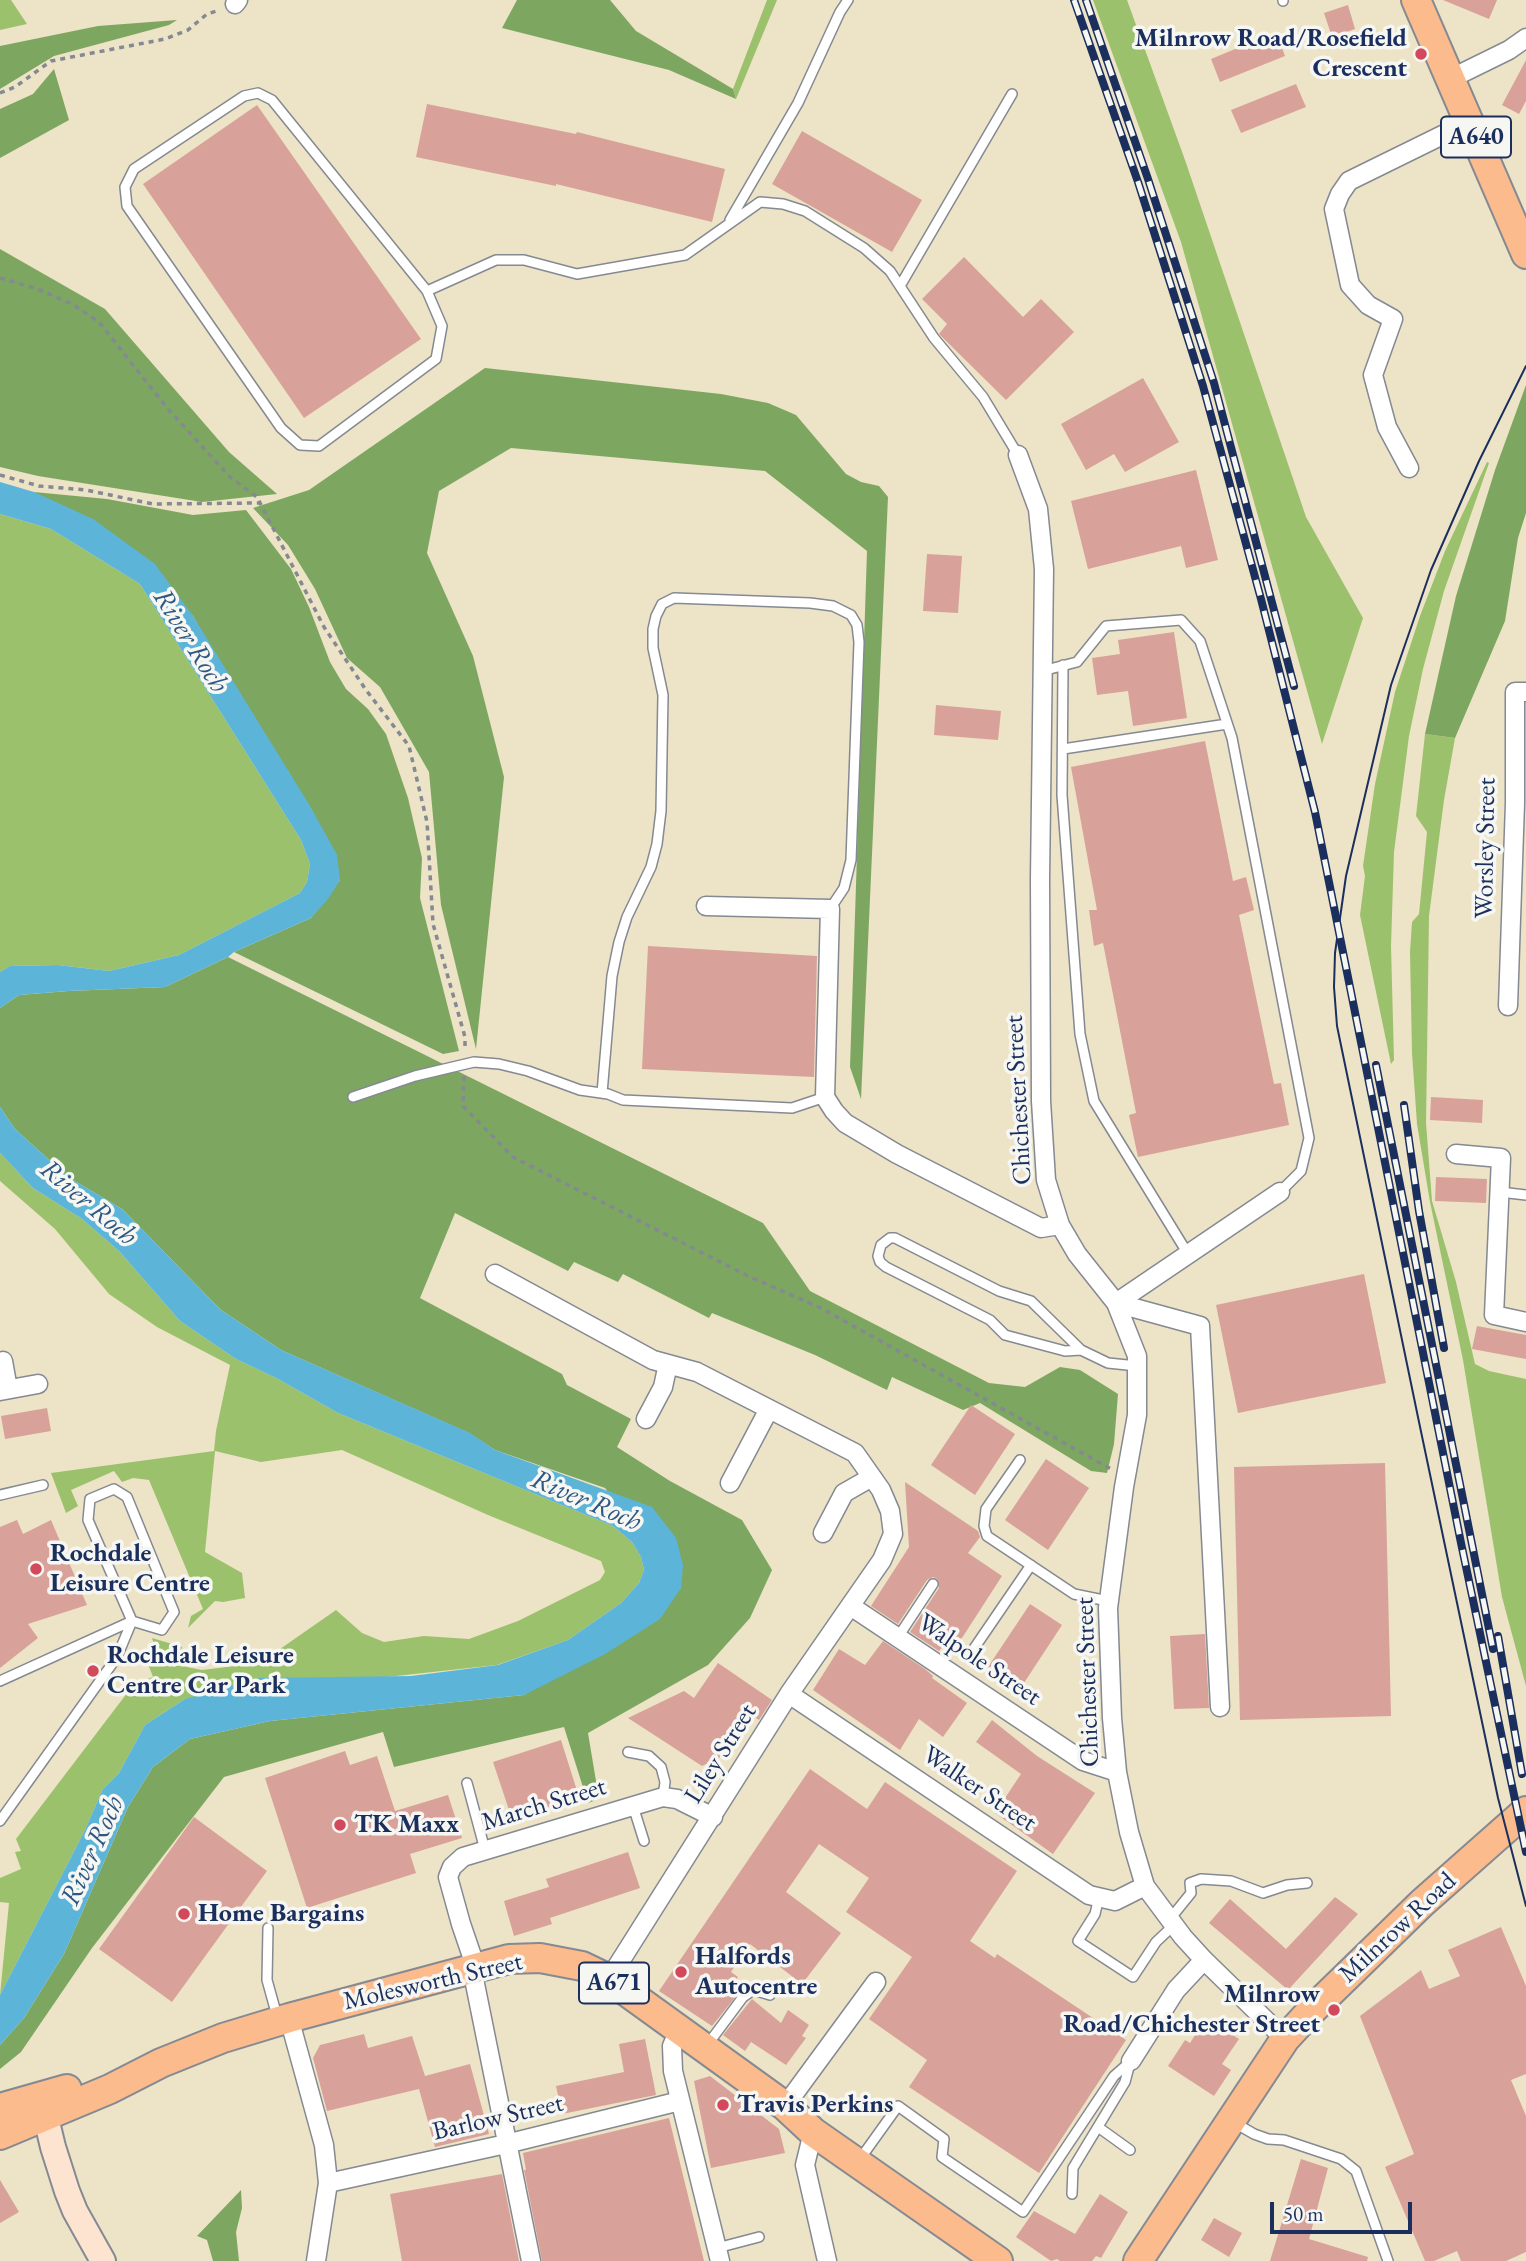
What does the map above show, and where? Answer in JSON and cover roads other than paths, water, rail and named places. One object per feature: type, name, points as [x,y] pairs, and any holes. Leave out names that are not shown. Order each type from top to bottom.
[{"type":"main road","name":"A640","points":[[1416,0],[1526,254]]},
{"type":"main road","name":"Milnrow Road","points":[[1139,2261],[1286,2039],[1413,1911],[1526,1811]]},
{"type":"main road","name":"Molesworth Street","points":[[0,2108],[43,2105],[110,2089],[161,2063],[223,2038],[509,1959],[540,1958],[582,1966],[609,1979],[785,2106],[813,2132],[998,2261]]},
{"type":"main road","name":"Molesworth Street","points":[[0,2135],[43,2105]]},
{"type":"main road","points":[[43,2105],[67,2191],[103,2261]]},
{"type":"street","points":[[1450,79],[1509,50],[1526,38]]},
{"type":"street","points":[[1409,468],[1387,427],[1373,375],[1393,319],[1368,304],[1350,285],[1335,209],[1340,194],[1349,181],[1469,122]]},
{"type":"street","name":"Chichester Street","points":[[1018,455],[1038,509],[1044,569],[1040,879],[1041,1101],[1046,1180],[1060,1225],[1077,1254],[1116,1303],[1137,1356],[1137,1415],[1108,1601],[1112,1718],[1117,1772],[1129,1832],[1145,1886],[1204,1961],[1286,2039]]},
{"type":"street","name":"Worsley Street","points":[[1508,1006],[1518,924],[1520,692]]},
{"type":"street","points":[[706,906],[830,909],[825,1097],[845,1123],[897,1154],[1041,1228],[1060,1225]]},
{"type":"street","points":[[1456,1154],[1501,1158],[1494,1315],[1526,1322]]},
{"type":"street","points":[[1116,1303],[1280,1192]]},
{"type":"street","name":"Liley Street","points":[[495,1274],[653,1360],[697,1372],[855,1452],[881,1490],[890,1511],[893,1534],[882,1560],[789,1694],[609,1979]]},
{"type":"street","points":[[1116,1303],[1200,1326],[1220,1707]]},
{"type":"street","points":[[4,1361],[4,1390],[38,1384]]},
{"type":"street","points":[[646,1419],[663,1387],[668,1364]]},
{"type":"street","points":[[730,1483],[769,1409]]},
{"type":"street","points":[[822,1534],[844,1493],[872,1476]]},
{"type":"street","name":"Walpole Street","points":[[852,1606],[1083,1761],[1117,1772]]},
{"type":"street","name":"Walker Street","points":[[789,1694],[1089,1895],[1099,1897]]},
{"type":"street","points":[[663,1797],[677,1799],[713,1817]]},
{"type":"street","name":"March Street","points":[[474,1969],[448,1877],[452,1867],[463,1857],[663,1797]]},
{"type":"street","points":[[1099,1897],[1115,1901],[1145,1886]]},
{"type":"street","points":[[1131,2062],[1176,1990],[1204,1961]]},
{"type":"street","points":[[474,1969],[506,2144],[531,2261]]},
{"type":"street","points":[[785,2106],[876,1982]]},
{"type":"street","points":[[283,2020],[324,2146],[328,2183],[316,2261]]},
{"type":"street","points":[[680,2030],[672,2046],[673,2071],[718,2254]]},
{"type":"street","name":"Barlow Street","points":[[328,2183],[506,2144],[680,2101]]},
{"type":"street","points":[[813,2132],[805,2165],[828,2261]]},
{"type":"lane","points":[[728,225],[798,103],[848,0]]},
{"type":"lane","points":[[258,93],[272,100],[427,291],[442,326],[436,359],[319,446],[300,446],[281,428],[127,206],[125,187],[134,169],[244,96],[258,93]]},
{"type":"lane","points":[[900,286],[1012,94]]},
{"type":"lane","points":[[427,291],[496,260],[524,260],[577,274],[685,255],[760,202],[783,204],[805,211],[864,248],[890,271],[934,338],[983,397],[1018,455]]},
{"type":"lane","points":[[602,1093],[612,976],[619,942],[627,917],[651,867],[657,844],[661,811],[663,695],[653,648],[653,629],[662,604],[674,598],[810,603],[832,606],[851,615],[857,625],[859,642],[851,860],[844,888],[830,909]]},
{"type":"lane","points":[[1042,671],[1077,662],[1106,626],[1181,620],[1200,641],[1232,737],[1309,1138],[1301,1171],[1280,1192]]},
{"type":"lane","points":[[1063,665],[1062,796],[1080,1034],[1094,1101],[1188,1254]]},
{"type":"lane","points":[[1063,750],[1227,724]]},
{"type":"lane","points":[[353,1097],[415,1076],[474,1062],[499,1064],[527,1071],[580,1090],[623,1100],[792,1108],[825,1097]]},
{"type":"lane","points":[[1500,1192],[1526,1195]]},
{"type":"lane","points":[[1081,1350],[1065,1352],[1005,1335],[990,1320],[886,1267],[878,1256],[881,1245],[890,1238],[895,1238],[999,1291],[1031,1301],[1081,1350],[1108,1363],[1137,1366]]},
{"type":"lane","points":[[1020,1460],[986,1509],[984,1526],[987,1536],[1074,1594],[1108,1601]]},
{"type":"lane","points":[[0,1495],[43,1485]]},
{"type":"lane","points":[[0,1681],[132,1621],[162,1630],[174,1612],[127,1497],[114,1489],[90,1499],[88,1520],[132,1621],[117,1657],[0,1821]]},
{"type":"lane","points":[[974,1650],[1031,1566]]},
{"type":"lane","points":[[898,1637],[933,1584]]},
{"type":"lane","points":[[628,1752],[649,1756],[661,1767],[665,1782],[663,1797]]},
{"type":"lane","points":[[467,1783],[485,1850]]},
{"type":"lane","points":[[633,1806],[644,1841]]},
{"type":"lane","points":[[1099,1897],[1095,1914],[1078,1941],[1133,1977],[1191,1893],[1190,1884],[1201,1879],[1231,1881],[1263,1892],[1307,1883]]},
{"type":"lane","points":[[268,1928],[267,1980],[283,2020]]},
{"type":"lane","points":[[705,2048],[743,1997],[753,1990],[770,1995]]},
{"type":"lane","points":[[1072,2194],[1073,2168],[1125,2082],[1131,2062]]},
{"type":"lane","points":[[857,2163],[898,2106],[944,2139],[942,2157],[1023,2212],[1114,2076],[1131,2062]]},
{"type":"lane","points":[[1230,2121],[1268,2139],[1284,2140],[1341,2159],[1356,2171],[1388,2261]]},
{"type":"lane","points":[[1098,2127],[1130,2150]]},
{"type":"lane","points":[[718,2254],[759,2237]]},
{"type":"water","name":"River Roch","points":[[0,482],[34,492],[93,519],[155,564],[193,616],[310,806],[337,855],[340,880],[311,918],[234,952],[165,987],[19,995],[0,1008],[0,972],[10,966],[58,965],[109,971],[179,955],[300,893],[307,882],[310,864],[301,840],[140,584],[51,529],[0,514]]},
{"type":"water","name":"River Roch","points":[[0,1107],[15,1129],[68,1177],[122,1209],[221,1310],[281,1350],[470,1433],[495,1450],[652,1507],[676,1538],[683,1565],[681,1588],[660,1619],[605,1654],[524,1695],[270,1721],[190,1739],[153,1767],[128,1807],[64,1954],[24,2018],[0,2045],[0,1995],[84,1832],[103,1789],[119,1773],[145,1725],[185,1699],[260,1678],[411,1676],[498,1665],[568,1640],[621,1603],[639,1583],[644,1570],[641,1557],[632,1542],[613,1526],[338,1413],[236,1359],[180,1321],[120,1252],[82,1219],[33,1188],[0,1153]]},
{"type":"tram line","points":[[1526,366],[1479,461],[1431,570],[1391,685],[1346,876],[1335,953],[1334,987],[1337,1026],[1419,1422],[1498,1798],[1526,1906]]},
{"type":"railway","points":[[1074,0],[1138,182],[1203,386],[1315,812],[1461,1543],[1526,1852]]},
{"type":"railway","points":[[1086,0],[1214,383],[1294,686]]},
{"type":"railway","points":[[1376,1065],[1493,1649]]},
{"type":"railway","points":[[1404,1105],[1419,1211],[1444,1348]]},
{"type":"railway","points":[[1498,1636],[1522,1774]]},
{"type":"place","name":"Milnrow Road/Rosefield Crescent","points":[[1421,54]]},
{"type":"place","name":"Rochdale Leisure Centre","points":[[36,1569]]},
{"type":"place","name":"Rochdale Leisure Centre Car Park","points":[[93,1671]]},
{"type":"place","name":"TK Maxx","points":[[340,1825]]},
{"type":"place","name":"Home Bargains","points":[[184,1914]]},
{"type":"place","name":"Halfords Autocentre","points":[[681,1972]]},
{"type":"place","name":"Milnrow Road/Chichester Street","points":[[1334,2010]]},
{"type":"place","name":"Travis Perkins","points":[[723,2105]]}]
